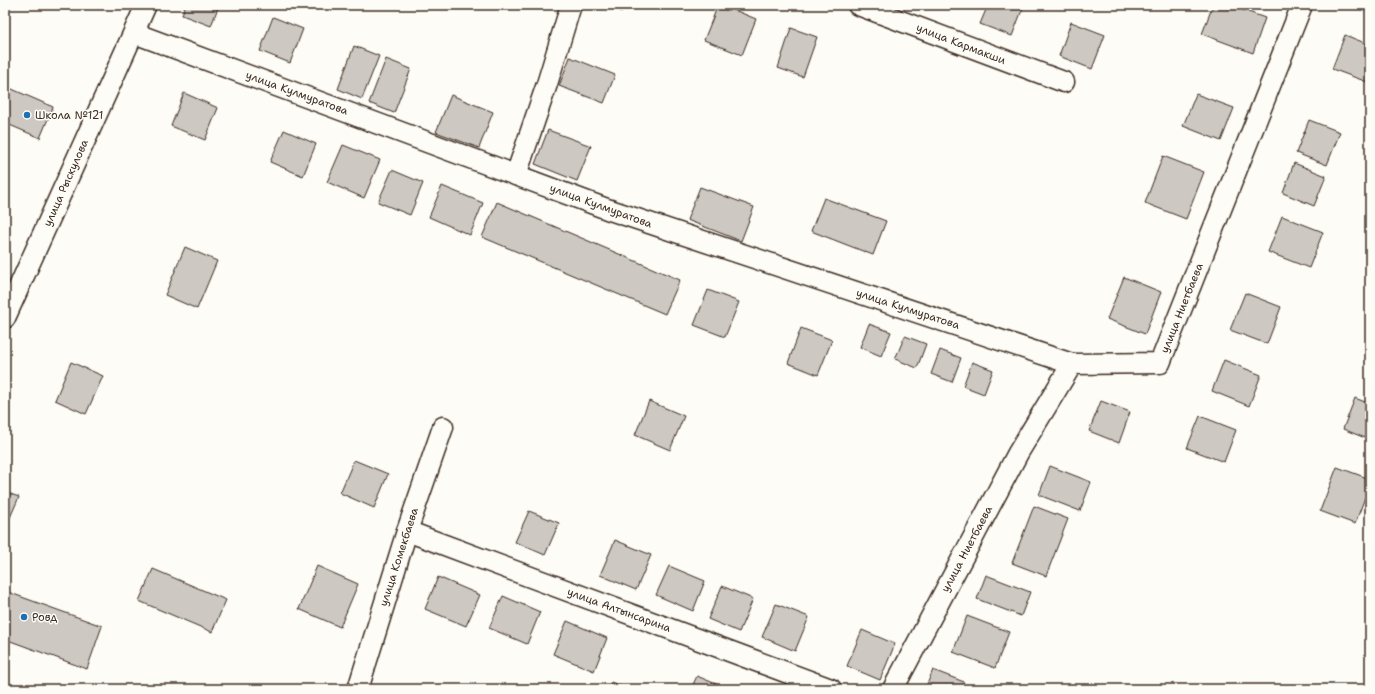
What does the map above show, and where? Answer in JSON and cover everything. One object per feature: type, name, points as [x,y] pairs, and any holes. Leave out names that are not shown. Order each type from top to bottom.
[{"type":"street","name":"улица Рыскулова","points":[[5,318],[146,5]]},
{"type":"street","points":[[516,175],[547,84],[571,5]]},
{"type":"street","name":"улица Кармакши","points":[[858,5],[1064,82]]},
{"type":"street","name":"улица Ниетбаева","points":[[893,689],[1018,453],[1072,364],[1160,363],[1302,5]]},
{"type":"street","name":"улица Кулмуратова","points":[[134,33],[607,209],[1072,364]]},
{"type":"street","name":"улица Комекбаева","points":[[358,689],[407,531],[443,426]]},
{"type":"street","name":"улица Алтынсарина","points":[[407,531],[831,689]]},
{"type":"building","points":[[185,5],[219,5],[211,26],[182,15]]},
{"type":"building","points":[[605,5],[625,5],[622,12]]},
{"type":"building","points":[[718,5],[722,5],[756,19],[742,55],[704,40]]},
{"type":"building","points":[[988,5],[1024,5],[1012,36],[980,24]]},
{"type":"building","points":[[1213,5],[1229,5],[1265,18],[1253,53],[1202,34]]},
{"type":"building","points":[[273,17],[303,29],[290,63],[260,51]]},
{"type":"building","points":[[1071,22],[1105,35],[1092,69],[1059,56]]},
{"type":"building","points":[[791,28],[817,37],[803,77],[778,68]]},
{"type":"building","points":[[1345,35],[1370,45],[1370,83],[1332,69]]},
{"type":"building","points":[[354,46],[379,56],[362,99],[338,89]]},
{"type":"building","points":[[570,57],[615,75],[604,103],[559,86]]},
{"type":"building","points":[[386,59],[411,69],[394,113],[369,103]]},
{"type":"building","name":"Школа №121","points":[[5,86],[53,107],[40,138],[5,123]]},
{"type":"building","points":[[184,93],[218,108],[205,140],[171,126]]},
{"type":"building","points":[[1196,94],[1234,108],[1221,141],[1183,126]]},
{"type":"building","points":[[451,95],[493,112],[479,148],[436,132]]},
{"type":"building","points":[[1309,120],[1340,132],[1327,165],[1296,153]]},
{"type":"building","points":[[284,130],[316,144],[303,176],[270,162]]},
{"type":"building","points":[[548,130],[591,146],[577,181],[535,164]]},
{"type":"building","points":[[343,145],[380,160],[364,198],[327,182]]},
{"type":"building","points":[[1163,156],[1204,172],[1186,219],[1145,203]]},
{"type":"building","points":[[1294,163],[1326,176],[1314,206],[1283,193]]},
{"type":"building","points":[[392,170],[423,183],[410,215],[378,202]]},
{"type":"building","points":[[442,186],[483,203],[470,235],[429,217]]},
{"type":"building","points":[[700,187],[754,207],[741,241],[687,220]]},
{"type":"building","points":[[824,198],[886,221],[873,255],[811,231]]},
{"type":"building","points":[[497,202],[680,280],[665,314],[482,237]]},
{"type":"building","points":[[1282,216],[1323,232],[1309,268],[1268,252]]},
{"type":"building","points":[[185,247],[217,261],[197,309],[165,295]]},
{"type":"building","points":[[1124,277],[1161,292],[1145,334],[1107,319]]},
{"type":"building","points":[[708,290],[739,302],[725,337],[694,325]]},
{"type":"building","points":[[1245,293],[1281,307],[1267,344],[1230,330]]},
{"type":"building","points":[[869,324],[891,332],[881,356],[860,347]]},
{"type":"building","points":[[801,328],[832,340],[818,375],[788,363]]},
{"type":"building","points":[[905,336],[926,344],[917,368],[895,359]]},
{"type":"building","points":[[940,350],[961,358],[952,382],[931,374]]},
{"type":"building","points":[[1224,360],[1261,375],[1249,406],[1212,391]]},
{"type":"building","points":[[71,362],[103,376],[86,414],[55,400]]},
{"type":"building","points":[[972,362],[993,370],[984,394],[963,386]]},
{"type":"building","points":[[1355,398],[1370,404],[1370,440],[1343,429]]},
{"type":"building","points":[[649,401],[684,416],[670,450],[635,435]]},
{"type":"building","points":[[1101,401],[1130,412],[1119,443],[1089,431]]},
{"type":"building","points":[[1200,416],[1236,430],[1224,462],[1187,448]]},
{"type":"building","points":[[354,460],[388,474],[374,508],[340,493]]},
{"type":"building","points":[[1050,466],[1091,482],[1080,511],[1039,495]]},
{"type":"building","points":[[1337,467],[1370,479],[1370,484],[1355,524],[1320,511]]},
{"type":"building","points":[[5,492],[19,497],[8,522],[5,521]]},
{"type":"building","points":[[1034,506],[1068,519],[1046,576],[1012,563]]},
{"type":"building","points":[[529,511],[559,523],[545,555],[515,542]]},
{"type":"building","points":[[615,540],[651,555],[636,590],[600,575]]},
{"type":"building","points":[[317,566],[358,584],[340,627],[299,609]]},
{"type":"building","points":[[669,566],[705,581],[693,611],[656,595]]},
{"type":"building","points":[[153,569],[226,600],[212,632],[139,601]]},
{"type":"building","points":[[986,575],[1030,592],[1021,616],[977,599]]},
{"type":"building","points":[[438,577],[480,595],[466,626],[425,609]]},
{"type":"building","points":[[722,586],[753,599],[739,632],[708,619]]},
{"type":"building","points":[[5,591],[102,626],[87,669],[5,639]]},
{"type":"building","points":[[503,596],[540,612],[527,644],[489,628]]},
{"type":"building","points":[[776,604],[809,617],[795,651],[762,637]]},
{"type":"building","points":[[967,616],[1009,632],[995,668],[953,652]]},
{"type":"building","points":[[567,621],[607,638],[594,671],[553,654]]},
{"type":"building","points":[[862,630],[895,644],[880,680],[847,666]]},
{"type":"building","points":[[933,670],[964,682],[961,689],[925,689]]},
{"type":"building","points":[[697,676],[728,689],[691,689]]},
{"type":"building","points":[[611,682],[628,689],[608,689]]},
{"type":"place","name":"Школа №121","points":[[27,115]]},
{"type":"place","name":"Ровд","points":[[24,617]]}]
